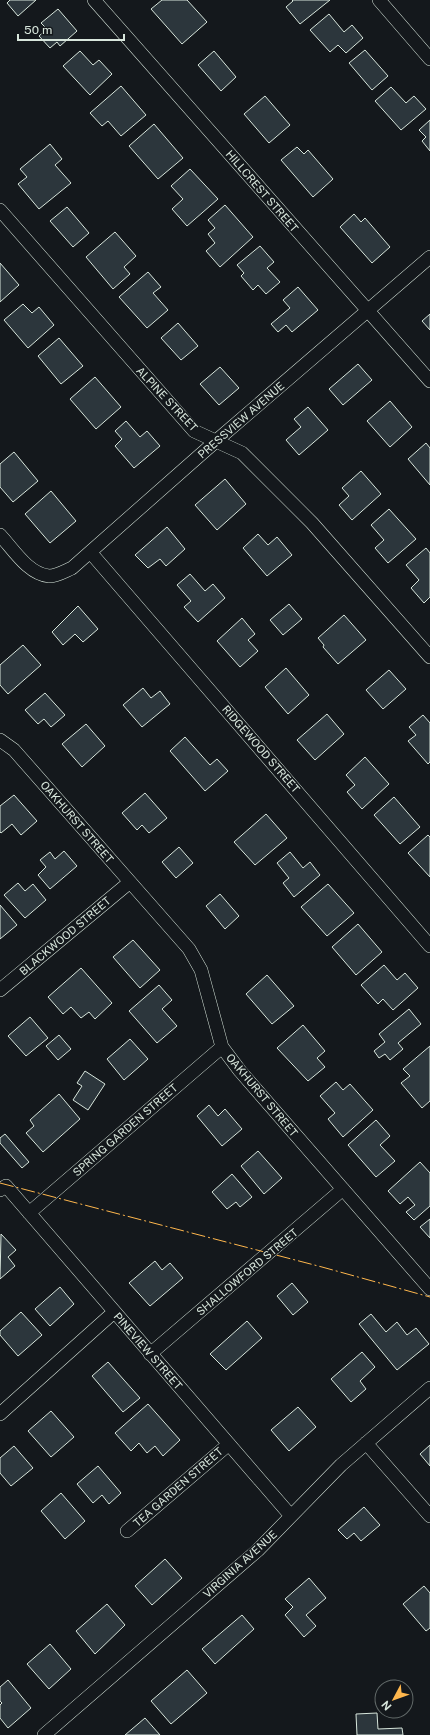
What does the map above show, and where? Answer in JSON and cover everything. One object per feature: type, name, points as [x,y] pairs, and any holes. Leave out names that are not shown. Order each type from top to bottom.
[{"type":"street","name":"HILLCREST STREET","points":[[94,0],[430,382]]},
{"type":"street","points":[[379,0],[430,58]]},
{"type":"street","name":"ALPINE STREET","points":[[0,210],[194,431],[242,453],[306,518],[430,657]]},
{"type":"street","name":"PRESSVIEW AVENUE","points":[[0,535],[24,562],[37,573],[50,576],[72,568],[91,553],[216,441],[430,257]]},
{"type":"street","name":"RIDGEWOOD STREET","points":[[91,553],[430,946]]},
{"type":"street","name":"OAKHURST STREET","points":[[0,740],[14,750],[189,949],[201,970],[222,1047],[240,1071],[430,1290]]},
{"type":"street","name":"BLACKWOOD STREET","points":[[0,990],[130,882]]},
{"type":"street","name":"SPRING GARDEN STREET","points":[[29,1213],[222,1047]]},
{"type":"street","name":"PINEVIEW STREET","points":[[3,1188],[29,1213],[290,1516]]},
{"type":"street","name":"SHALLOWFORD STREET","points":[[150,1354],[343,1190]]},
{"type":"street","points":[[0,1414],[114,1312]]},
{"type":"street","name":"VIRGINIA AVENUE","points":[[44,1735],[258,1550],[341,1465],[430,1388]]},
{"type":"street","points":[[366,1443],[430,1516]]},
{"type":"street","name":"TEA GARDEN STREET","points":[[127,1531],[228,1444]]},
{"type":"building","points":[[10,0],[36,0],[18,16],[7,3]]},
{"type":"building","points":[[162,0],[187,0],[207,22],[182,44],[151,9]]},
{"type":"building","points":[[292,0],[330,0],[300,24],[286,7],[293,1]]},
{"type":"building","points":[[58,9],[77,31],[60,46],[57,42],[50,48],[39,36],[47,29],[41,23]]},
{"type":"building","points":[[329,14],[344,32],[352,25],[363,38],[346,53],[338,45],[330,52],[310,30]]},
{"type":"building","points":[[365,50],[388,76],[372,90],[349,63]]},
{"type":"building","points":[[80,51],[93,65],[99,60],[112,74],[90,95],[63,66]]},
{"type":"building","points":[[214,51],[236,77],[221,91],[198,65]]},
{"type":"building","points":[[121,86],[146,115],[121,136],[108,121],[102,126],[90,113]]},
{"type":"building","points":[[391,87],[406,103],[414,96],[426,109],[401,130],[375,101]]},
{"type":"building","points":[[265,96],[290,125],[269,143],[244,114]]},
{"type":"building","points":[[430,120],[430,151],[422,141],[426,137],[419,130]]},
{"type":"building","points":[[154,124],[183,158],[158,179],[129,146]]},
{"type":"building","points":[[50,144],[62,159],[55,165],[71,183],[39,209],[18,184],[27,177],[20,169]]},
{"type":"building","points":[[297,147],[304,154],[308,150],[333,179],[313,197],[281,160]]},
{"type":"building","points":[[190,169],[218,199],[187,226],[172,209],[183,199],[171,186]]},
{"type":"building","points":[[225,205],[253,237],[220,267],[206,251],[215,243],[208,234],[215,228],[208,220]]},
{"type":"building","points":[[67,207],[89,233],[73,247],[50,221]]},
{"type":"building","points":[[354,214],[361,222],[365,218],[390,247],[372,263],[340,227]]},
{"type":"building","points":[[115,232],[136,256],[124,267],[130,274],[113,289],[86,257]]},
{"type":"building","points":[[260,246],[274,262],[267,268],[280,282],[266,294],[258,285],[253,290],[241,276],[244,273],[237,265]]},
{"type":"building","points":[[0,263],[19,285],[0,302]]},
{"type":"building","points":[[148,272],[161,287],[153,293],[168,310],[147,328],[119,297]]},
{"type":"building","points":[[298,287],[318,310],[292,332],[286,325],[278,332],[271,324],[290,308],[283,300]]},
{"type":"building","points":[[23,304],[32,313],[39,307],[54,325],[28,348],[4,320]]},
{"type":"building","points":[[430,314],[430,330],[422,321]]},
{"type":"building","points":[[178,323],[198,346],[181,360],[161,338]]},
{"type":"building","points":[[59,338],[83,366],[61,384],[38,356]]},
{"type":"building","points":[[358,364],[372,380],[343,405],[329,389]]},
{"type":"building","points":[[220,367],[239,388],[219,405],[200,384]]},
{"type":"building","points":[[95,377],[121,407],[96,429],[70,399]]},
{"type":"building","points":[[390,401],[412,427],[390,447],[367,421]]},
{"type":"building","points":[[308,407],[328,430],[299,455],[286,440],[301,427],[294,419]]},
{"type":"building","points":[[126,421],[140,437],[147,431],[160,446],[134,468],[115,446],[122,439],[115,431]]},
{"type":"building","points":[[426,443],[430,448],[430,485],[408,459]]},
{"type":"building","points":[[14,452],[38,481],[13,502],[0,487],[0,464]]},
{"type":"building","points":[[361,471],[381,494],[352,520],[339,505],[349,496],[342,488]]},
{"type":"building","points":[[225,479],[246,504],[217,530],[195,505]]},
{"type":"building","points":[[51,491],[76,521],[50,543],[25,514]]},
{"type":"building","points":[[389,509],[416,539],[388,563],[375,548],[384,540],[371,525]]},
{"type":"building","points":[[167,527],[185,549],[166,566],[160,559],[148,568],[135,555]]},
{"type":"building","points":[[258,534],[268,545],[277,537],[292,555],[267,576],[243,548]]},
{"type":"building","points":[[426,548],[430,553],[430,597],[424,603],[411,588],[419,580],[406,565]]},
{"type":"building","points":[[190,574],[205,591],[213,584],[225,598],[198,622],[184,607],[191,601],[177,585]]},
{"type":"building","points":[[289,604],[302,619],[283,635],[270,620]]},
{"type":"building","points":[[78,606],[98,629],[83,642],[75,634],[63,645],[52,632]]},
{"type":"building","points":[[344,615],[366,640],[338,664],[323,647],[324,645],[318,638]]},
{"type":"building","points":[[242,618],[255,634],[248,640],[258,651],[240,667],[217,641]]},
{"type":"building","points":[[23,645],[41,665],[8,694],[0,685],[0,665]]},
{"type":"building","points":[[286,668],[309,695],[288,714],[265,687]]},
{"type":"building","points":[[389,670],[406,689],[383,709],[366,690]]},
{"type":"building","points":[[143,688],[151,698],[160,691],[170,704],[142,727],[123,705]]},
{"type":"building","points":[[45,693],[65,715],[51,727],[44,719],[38,724],[25,710]]},
{"type":"building","points":[[327,714],[344,734],[315,760],[297,740]]},
{"type":"building","points":[[423,715],[430,723],[430,762],[428,764],[408,741],[416,735],[409,727]]},
{"type":"building","points":[[86,724],[105,746],[82,767],[62,744]]},
{"type":"building","points":[[185,737],[210,765],[217,759],[228,771],[205,791],[170,751]]},
{"type":"building","points":[[365,757],[389,784],[362,809],[347,792],[355,785],[346,775]]},
{"type":"building","points":[[145,793],[167,818],[149,833],[142,825],[137,830],[122,813]]},
{"type":"building","points":[[14,795],[37,821],[21,835],[12,824],[1,833],[0,832],[0,806]]},
{"type":"building","points":[[394,797],[420,827],[400,844],[374,815]]},
{"type":"building","points":[[266,814],[287,838],[255,865],[234,842]]},
{"type":"building","points":[[428,835],[430,837],[430,877],[408,853]]},
{"type":"building","points":[[179,847],[193,863],[176,878],[162,862]]},
{"type":"building","points":[[64,851],[77,866],[50,889],[38,875],[46,867],[40,860],[50,852],[55,859]]},
{"type":"building","points":[[290,852],[303,868],[310,862],[320,875],[294,897],[283,883],[289,878],[277,863]]},
{"type":"building","points":[[18,883],[25,891],[33,884],[46,900],[25,918],[4,895]]},
{"type":"building","points":[[328,884],[354,913],[327,936],[301,907]]},
{"type":"building","points":[[220,894],[239,916],[225,929],[206,906]]},
{"type":"building","points":[[0,905],[17,925],[0,939]]},
{"type":"building","points":[[358,924],[382,952],[356,975],[332,947]]},
{"type":"building","points":[[133,940],[160,970],[140,988],[113,957]]},
{"type":"building","points":[[384,965],[397,980],[405,973],[418,988],[393,1010],[383,999],[378,1004],[361,985]]},
{"type":"building","points":[[81,968],[112,1003],[95,1019],[89,1012],[81,1018],[71,1007],[63,1014],[48,997]]},
{"type":"building","points":[[267,975],[294,1006],[272,1024],[246,994]]},
{"type":"building","points":[[159,985],[172,1000],[162,1009],[177,1026],[157,1043],[129,1011]]},
{"type":"building","points":[[409,1009],[421,1024],[398,1043],[403,1049],[390,1060],[385,1054],[379,1058],[374,1051],[385,1042],[379,1034]]},
{"type":"building","points":[[30,1017],[48,1038],[26,1056],[8,1036]]},
{"type":"building","points":[[303,1025],[325,1051],[317,1058],[325,1067],[308,1081],[277,1048]]},
{"type":"building","points":[[59,1035],[71,1049],[58,1060],[46,1046]]},
{"type":"building","points":[[130,1039],[148,1059],[124,1080],[107,1059]]},
{"type":"building","points":[[430,1046],[430,1101],[422,1108],[401,1083],[410,1076],[403,1069]]},
{"type":"building","points":[[85,1071],[105,1084],[88,1110],[73,1100],[82,1086],[77,1083]]},
{"type":"building","points":[[336,1082],[343,1090],[350,1084],[373,1110],[343,1137],[328,1119],[335,1113],[320,1096]]},
{"type":"building","points":[[59,1094],[80,1119],[43,1152],[26,1133],[34,1126],[30,1120]]},
{"type":"building","points":[[209,1105],[218,1116],[225,1109],[242,1129],[222,1146],[197,1116]]},
{"type":"building","points":[[376,1120],[390,1136],[380,1145],[395,1161],[376,1177],[348,1145]]},
{"type":"building","points":[[5,1134],[29,1162],[22,1168],[0,1143],[0,1138]]},
{"type":"building","points":[[258,1151],[282,1178],[264,1194],[241,1166]]},
{"type":"building","points":[[420,1162],[430,1173],[430,1206],[414,1220],[406,1212],[415,1205],[408,1197],[400,1204],[388,1191]]},
{"type":"building","points":[[232,1174],[252,1197],[240,1207],[236,1202],[227,1209],[212,1192]]},
{"type":"building","points":[[430,1219],[430,1238],[420,1227]]},
{"type":"building","points":[[1,1234],[16,1250],[8,1257],[15,1266],[0,1279]]},
{"type":"building","points":[[155,1261],[162,1270],[170,1263],[183,1278],[150,1306],[129,1283]]},
{"type":"building","points":[[292,1283],[308,1302],[293,1315],[277,1296]]},
{"type":"building","points":[[60,1287],[74,1304],[50,1326],[35,1309]]},
{"type":"building","points":[[21,1312],[42,1335],[18,1356],[0,1335],[0,1331]]},
{"type":"building","points":[[371,1314],[386,1332],[397,1322],[407,1335],[416,1328],[429,1344],[397,1370],[359,1324]]},
{"type":"building","points":[[247,1321],[262,1338],[226,1370],[210,1354]]},
{"type":"building","points":[[362,1352],[375,1367],[360,1381],[366,1389],[351,1402],[331,1379]]},
{"type":"building","points":[[108,1362],[140,1398],[123,1412],[92,1376]]},
{"type":"building","points":[[148,1404],[180,1440],[163,1456],[155,1446],[147,1453],[139,1443],[131,1451],[115,1433]]},
{"type":"building","points":[[298,1407],[316,1427],[289,1451],[271,1430]]},
{"type":"building","points":[[51,1411],[74,1437],[51,1457],[28,1431]]},
{"type":"building","points":[[430,1445],[430,1466],[420,1454]]},
{"type":"building","points":[[14,1446],[33,1468],[11,1486],[0,1473],[0,1458]]},
{"type":"building","points":[[98,1466],[121,1493],[109,1504],[102,1495],[93,1503],[77,1484]]},
{"type":"building","points":[[61,1493],[85,1521],[65,1539],[41,1511]]},
{"type":"building","points":[[364,1507],[380,1525],[361,1541],[354,1533],[347,1539],[338,1530]]},
{"type":"building","points":[[165,1559],[182,1578],[152,1605],[135,1586]]},
{"type":"building","points":[[309,1578],[326,1598],[306,1615],[316,1626],[304,1637],[285,1615],[293,1607],[285,1599]]},
{"type":"building","points":[[424,1586],[430,1593],[430,1628],[426,1631],[403,1604]]},
{"type":"building","points":[[107,1604],[125,1625],[95,1654],[76,1631]]},
{"type":"building","points":[[242,1615],[254,1629],[215,1664],[202,1649]]},
{"type":"building","points":[[50,1644],[71,1669],[49,1689],[27,1664]]},
{"type":"building","points":[[187,1670],[207,1693],[171,1724],[151,1701]]},
{"type":"building","points":[[8,1680],[31,1708],[8,1728],[0,1718],[0,1705],[2,1703],[0,1701],[0,1687]]},
{"type":"building","points":[[374,1713],[374,1719],[377,1719],[378,1729],[402,1728],[403,1735],[357,1735],[356,1714]]},
{"type":"building","points":[[145,1718],[160,1735],[125,1735]]},
{"type":"power","points":[[0,1183],[322,1267],[430,1297]]}]
